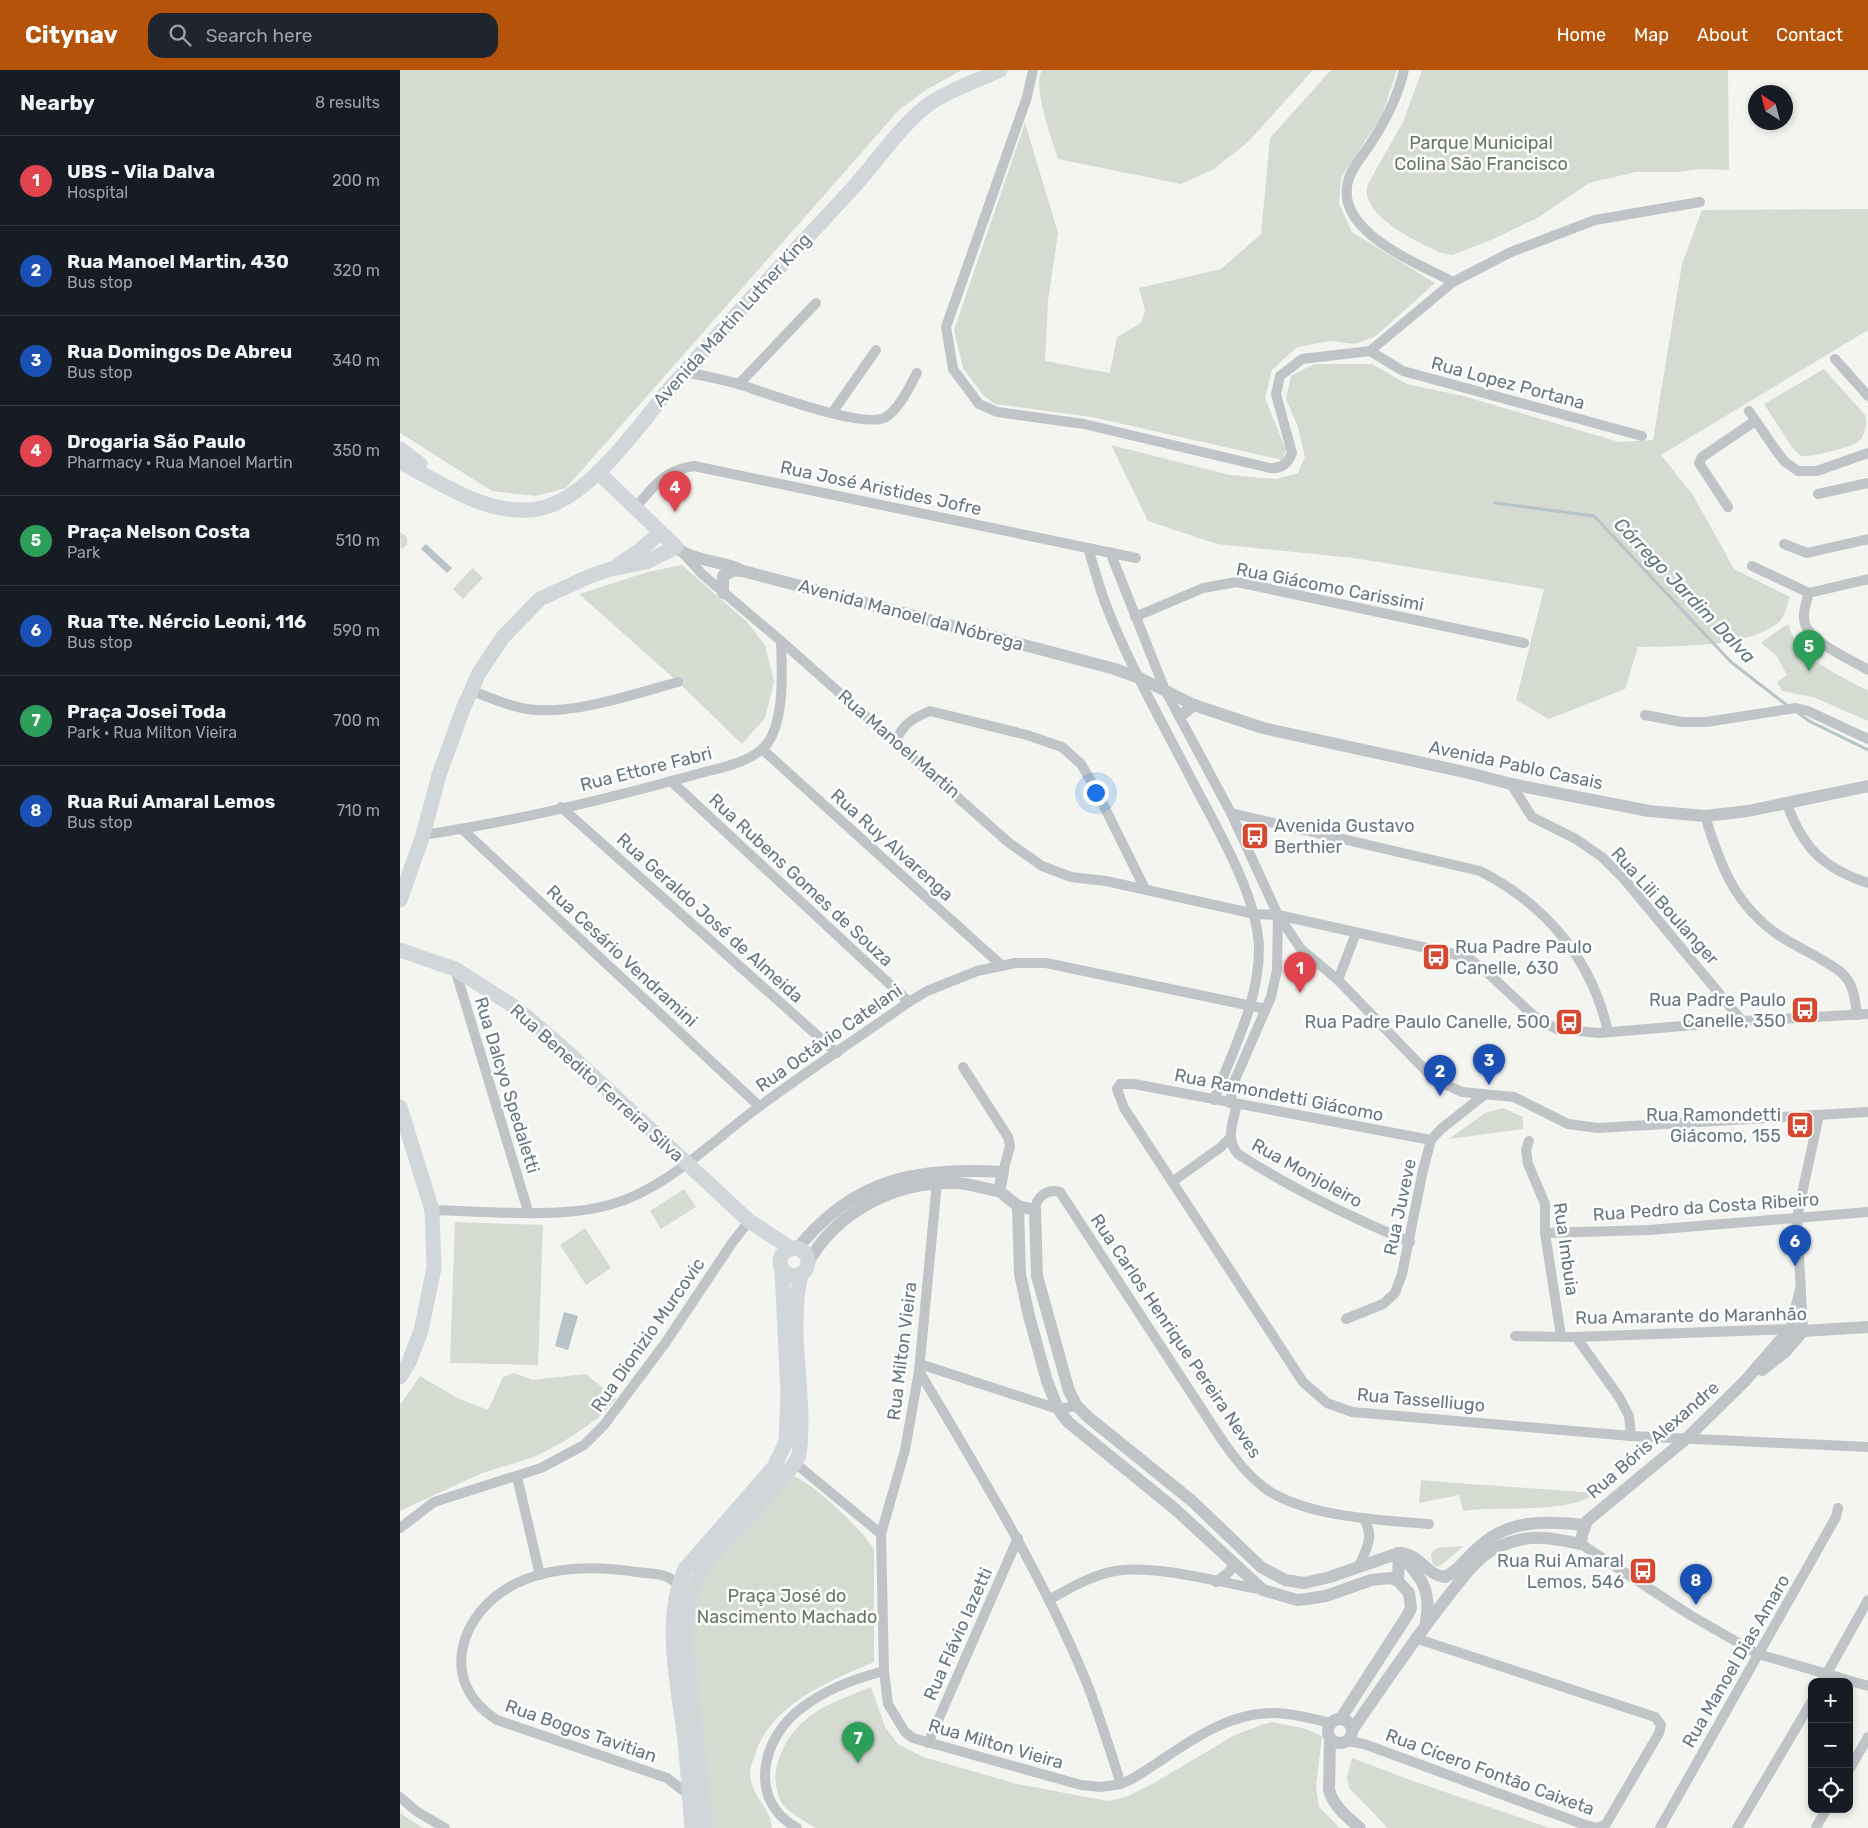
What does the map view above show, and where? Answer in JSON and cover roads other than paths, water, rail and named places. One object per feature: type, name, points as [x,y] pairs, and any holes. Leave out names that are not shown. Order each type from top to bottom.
[{"type":"main road","name":"Avenida Martin Luther King","points":[[400,462],[447,485],[478,503],[508,509],[536,509],[560,503],[585,486],[598,472],[685,372],[925,107],[953,90],[1000,70]]},
{"type":"main road","name":"Avenida Martin Luther King","points":[[400,449],[447,485]]},
{"type":"main road","name":"Rua Manoel Martin","points":[[598,472],[634,509],[679,550]]},
{"type":"main road","points":[[400,900],[423,835],[439,775],[479,673],[503,637],[540,599],[611,569],[639,552],[660,533]]},
{"type":"main road","points":[[611,569],[646,562],[679,550]]},
{"type":"main road","name":"Rua Benedito Ferreira Silva","points":[[400,950],[455,969],[522,1013],[564,1049],[751,1223],[765,1230],[788,1256]]},
{"type":"main road","points":[[400,1107],[432,1210],[434,1268],[430,1297],[421,1331],[400,1376]]},
{"type":"main road","points":[[788,1256],[790,1276],[804,1269]]},
{"type":"main road","points":[[706,1828],[685,1636],[689,1598],[704,1565],[795,1463],[800,1442],[795,1313],[807,1257],[788,1256]]},
{"type":"main road","points":[[692,1828],[676,1676],[674,1628],[678,1586],[685,1569],[695,1556],[774,1467],[786,1442],[788,1256]]},
{"type":"street","points":[[1033,70],[1027,97],[946,327],[953,369],[979,404],[997,412],[1084,424],[1276,469],[1288,462],[1293,449],[1276,394],[1280,376],[1302,359],[1370,351],[1453,282],[1511,252],[1595,220],[1700,202]]},
{"type":"street","points":[[1404,70],[1386,119],[1349,178],[1347,192],[1350,206],[1357,222],[1386,246],[1453,282]]},
{"type":"street","points":[[739,384],[816,303]]},
{"type":"street","points":[[832,414],[876,350]]},
{"type":"street","name":"Rua Lopez Portana","points":[[1370,351],[1404,371],[1642,436]]},
{"type":"street","points":[[1836,359],[1868,396]]},
{"type":"street","points":[[685,372],[739,384],[832,414],[876,420],[885,418],[893,410],[918,374]]},
{"type":"street","points":[[1749,412],[1786,462],[1798,472],[1817,471],[1868,453]]},
{"type":"street","points":[[1728,507],[1700,462],[1702,457],[1755,421]]},
{"type":"street","name":"Rua José Aristides Jofre","points":[[634,509],[664,477],[677,468],[694,466],[1136,558]]},
{"type":"street","points":[[1818,494],[1868,483]]},
{"type":"street","points":[[1784,544],[1806,553],[1868,539]]},
{"type":"street","points":[[1088,548],[1106,605],[1140,678],[1238,872],[1255,914],[1259,950],[1250,1004],[1214,1100]]},
{"type":"street","name":"Avenida Manoel da Nóbrega","points":[[679,550],[743,571],[1115,668],[1165,690]]},
{"type":"street","name":"Rua Manoel Martin","points":[[679,550],[694,567],[723,593],[781,641],[1008,842],[1042,866],[1071,877],[1146,890],[1255,914],[1278,915],[1467,957],[1489,974],[1535,1017],[1557,1029],[1608,1032],[1742,1021],[1863,1015]]},
{"type":"street","points":[[1110,552],[1165,690],[1231,813],[1278,915],[1301,949],[1338,980],[1427,1072],[1440,1082],[1462,1092],[1514,1097],[1568,1124],[1598,1128],[1868,1112]]},
{"type":"street","points":[[1752,566],[1809,593],[1868,579]]},
{"type":"street","points":[[723,593],[723,576],[734,570],[743,571]]},
{"type":"street","name":"Rua Giácomo Carissimi","points":[[1135,617],[1203,588],[1237,582],[1524,643]]},
{"type":"street","points":[[1809,593],[1805,615],[1805,623],[1809,632],[1817,640],[1868,670]]},
{"type":"street","points":[[762,749],[777,724],[783,677],[781,641]]},
{"type":"street","points":[[472,691],[524,709],[548,712],[678,682]]},
{"type":"street","name":"Avenida Pablo Casais","points":[[1165,690],[1194,705],[1263,728],[1511,784],[1649,811],[1705,816],[1787,804],[1868,786]]},
{"type":"street","points":[[1180,716],[1194,705]]},
{"type":"street","points":[[1645,716],[1682,722],[1706,722],[1796,708],[1808,711],[1868,739]]},
{"type":"street","points":[[896,742],[902,728],[916,716],[930,711],[1027,735],[1062,747],[1081,764],[1094,786],[1146,890]]},
{"type":"street","name":"Rua Ettore Fabri","points":[[423,835],[462,829],[671,781],[736,762],[762,749]]},
{"type":"street","name":"Rua Ruy Alvarenga","points":[[762,749],[1001,965]]},
{"type":"street","name":"Rua Rubens Gomes de Souza","points":[[671,781],[909,1002]]},
{"type":"street","name":"Rua Lili Boulanger","points":[[1511,784],[1532,817],[1576,839],[1602,857],[1624,879],[1742,1021]]},
{"type":"street","points":[[1787,804],[1796,829],[1808,847],[1824,862],[1846,876],[1868,883]]},
{"type":"street","name":"Rua Geraldo José de Almeida","points":[[561,807],[837,1053]]},
{"type":"street","points":[[1231,813],[1480,871],[1499,881],[1545,916],[1569,943],[1587,971],[1604,1015],[1608,1032]]},
{"type":"street","points":[[1705,816],[1719,861],[1735,890],[1756,916],[1779,935],[1836,968],[1846,976],[1855,992],[1863,1015]]},
{"type":"street","name":"Rua Cesário Vendramini","points":[[462,829],[759,1106]]},
{"type":"street","points":[[1233,1104],[1234,1082],[1266,1009],[1277,970],[1278,915]]},
{"type":"street","points":[[1338,980],[1356,933]]},
{"type":"street","name":"Rua Octávio Catelani","points":[[432,1210],[576,1211],[610,1205],[654,1184],[685,1163],[759,1106],[909,1002],[927,991],[955,979],[1001,965],[1046,964],[1250,1004],[1266,1009]]},
{"type":"street","name":"Rua Dalcyo Spedaletti","points":[[455,969],[528,1211]]},
{"type":"street","points":[[962,1068],[1008,1137],[1010,1146],[999,1191]]},
{"type":"street","name":"Rua Ramondetti Giácomo","points":[[1120,1084],[1134,1084],[1431,1140]]},
{"type":"street","name":"Rua Tasselliugo","points":[[1120,1084],[1117,1089],[1117,1095],[1172,1182],[1303,1382],[1327,1403],[1352,1412],[1631,1436],[1868,1447]]},
{"type":"street","name":"Rua Juveve","points":[[1346,1319],[1383,1304],[1395,1292],[1402,1274],[1410,1242],[1423,1170],[1431,1140],[1484,1095]]},
{"type":"street","name":"Rua Monjoleiro","points":[[1233,1104],[1230,1138],[1232,1147],[1238,1154],[1350,1217],[1410,1242]]},
{"type":"street","points":[[1803,1331],[1797,1217],[1819,1115]]},
{"type":"street","points":[[1172,1182],[1221,1147],[1230,1138]]},
{"type":"street","name":"Rua Imbuia","points":[[1529,1140],[1526,1150],[1528,1164],[1545,1204],[1545,1233],[1561,1336]]},
{"type":"street","points":[[975,1186],[978,1171]]},
{"type":"street","points":[[788,1256],[829,1216],[852,1198],[877,1185],[923,1173],[1003,1172]]},
{"type":"street","points":[[804,1269],[824,1237],[841,1222],[861,1207],[891,1193],[937,1183],[975,1186],[999,1191],[1018,1206],[1035,1210],[1038,1276],[1059,1358],[1069,1391],[1077,1406],[1192,1501],[1251,1558],[1269,1572],[1285,1580],[1304,1583],[1330,1577],[1399,1553],[1411,1555],[1435,1575],[1444,1577],[1492,1537],[1505,1529],[1542,1522],[1584,1525],[1582,1544]]},
{"type":"street","name":"Rua Milton Vieira","points":[[937,1183],[920,1367],[905,1450],[881,1534],[884,1671],[888,1704],[900,1726],[913,1738],[928,1743],[1081,1785],[1101,1787],[1121,1784],[1219,1725],[1246,1716],[1272,1712],[1310,1717],[1338,1730]]},
{"type":"street","name":"Rua Carlos Henrique Pereira Neves","points":[[1035,1210],[1038,1198],[1044,1193],[1055,1190],[1060,1192],[1220,1437],[1250,1475],[1266,1488],[1296,1505],[1364,1519],[1429,1524]]},
{"type":"street","points":[[1018,1206],[1020,1274],[1047,1381],[1058,1409],[1068,1422],[1155,1492],[1263,1590]]},
{"type":"street","name":"Rua Pedro da Costa Ribeiro","points":[[1545,1233],[1649,1230],[1868,1212]]},
{"type":"street","name":"Rua Dionizio Murcovic","points":[[400,1528],[434,1502],[517,1477],[558,1461],[596,1435],[624,1401],[732,1243],[751,1223]]},
{"type":"street","points":[[1790,1329],[1800,1289]]},
{"type":"street","name":"Rua Amarante do Maranhão","points":[[1514,1336],[1576,1337],[1790,1329],[1803,1331],[1868,1327]]},
{"type":"street","name":"Rua Bóris Alexandre","points":[[1584,1525],[1687,1438],[1745,1381],[1790,1329]]},
{"type":"street","name":"Rua Bóris Alexandre","points":[[1745,1381],[1785,1352],[1803,1331]]},
{"type":"street","points":[[1576,1337],[1619,1397],[1629,1416],[1631,1436]]},
{"type":"street","points":[[920,1367],[1058,1409],[1077,1406]]},
{"type":"street","points":[[920,1367],[1018,1538],[1049,1600],[1086,1681],[1121,1784]]},
{"type":"street","points":[[795,1463],[881,1534]]},
{"type":"street","points":[[517,1477],[540,1575]]},
{"type":"street","name":"Rua Manoel Dias Amaro","points":[[1660,1828],[1836,1516],[1838,1508]]},
{"type":"street","points":[[1358,1566],[1370,1537],[1370,1530],[1364,1519]]},
{"type":"street","points":[[1541,1536],[1542,1522]]},
{"type":"street","points":[[1338,1730],[1466,1574],[1492,1550],[1515,1541],[1541,1536],[1582,1544],[1690,1615],[1758,1654],[1824,1678],[1868,1600]]},
{"type":"street","name":"Rua Flávio Iazetti","points":[[928,1743],[1018,1538]]},
{"type":"street","points":[[1398,1581],[1399,1553]]},
{"type":"street","points":[[1399,1553],[1419,1576],[1427,1591],[1429,1603],[1425,1625]]},
{"type":"street","points":[[1216,1582],[1230,1572],[1234,1563]]},
{"type":"street","name":"Rua Bogos Tavitian","points":[[678,1586],[668,1576],[590,1568],[540,1575],[503,1591],[485,1606],[471,1626],[460,1652],[460,1665],[465,1686],[478,1705],[489,1715],[506,1724],[667,1778],[689,1795]]},
{"type":"street","points":[[1049,1600],[1093,1577],[1116,1571],[1140,1569],[1263,1590],[1297,1600],[1326,1596],[1383,1577],[1398,1581],[1405,1587],[1411,1600],[1408,1616],[1338,1730],[1331,1756],[1329,1790],[1332,1798],[1341,1812],[1360,1828]]},
{"type":"street","name":"Rua Cícero Fontão Caixeta","points":[[1338,1730],[1364,1744],[1588,1826],[1598,1828],[1606,1824],[1659,1733],[1661,1725],[1659,1720],[1639,1711],[1415,1638]]},
{"type":"street","points":[[797,1828],[780,1816],[766,1793],[764,1766],[775,1737],[790,1719],[813,1700],[884,1671]]},
{"type":"street","points":[[1853,1683],[1868,1686]]},
{"type":"street","points":[[1737,1828],[1808,1708]]},
{"type":"street","points":[[1850,1768],[1868,1736]]},
{"type":"street","points":[[400,1797],[416,1811],[445,1828]]},
{"type":"street","points":[[1816,1827],[1825,1813]]},
{"type":"waterway","name":"Córrego Jardim Dalva","points":[[1495,503],[1594,516],[1731,662],[1788,706]]},
{"type":"waterway","name":"Córrego Jardim Dalva","points":[[1797,712],[1809,721],[1868,750]]},
{"type":"place","name":"Drogaria São Paulo","points":[[675,512]]},
{"type":"place","name":"Praça Nelson Costa","points":[[1809,671]]},
{"type":"place","name":"Avenida Gustavo Berthier","points":[[1255,836]]},
{"type":"place","name":"Rua Padre Paulo Canelle, 630","points":[[1436,957]]},
{"type":"place","name":"UBS - Vila Dalva","points":[[1300,993]]},
{"type":"place","name":"Rua Padre Paulo Canelle, 350","points":[[1805,1010]]},
{"type":"place","name":"Rua Padre Paulo Canelle, 500","points":[[1569,1022]]},
{"type":"place","name":"Rua Domingos De Abreu","points":[[1489,1085]]},
{"type":"place","name":"Rua Manoel Martin, 430","points":[[1440,1096]]},
{"type":"place","name":"Rua Ramondetti Giácomo, 155","points":[[1800,1125]]},
{"type":"place","name":"Rua Tte. Nércio Leoni, 116","points":[[1795,1266]]},
{"type":"place","name":"Rua Rui Amaral Lemos, 546","points":[[1643,1571]]},
{"type":"place","name":"Rua Rui Amaral Lemos","points":[[1696,1605]]},
{"type":"place","name":"Praça Josei Toda","points":[[858,1763]]},
{"type":"park label","name":"Parque Municipal Colina São Francisco","points":[[1481,153]]},
{"type":"park label","name":"Praça José do Nascimento Machado","points":[[787,1606]]}]
